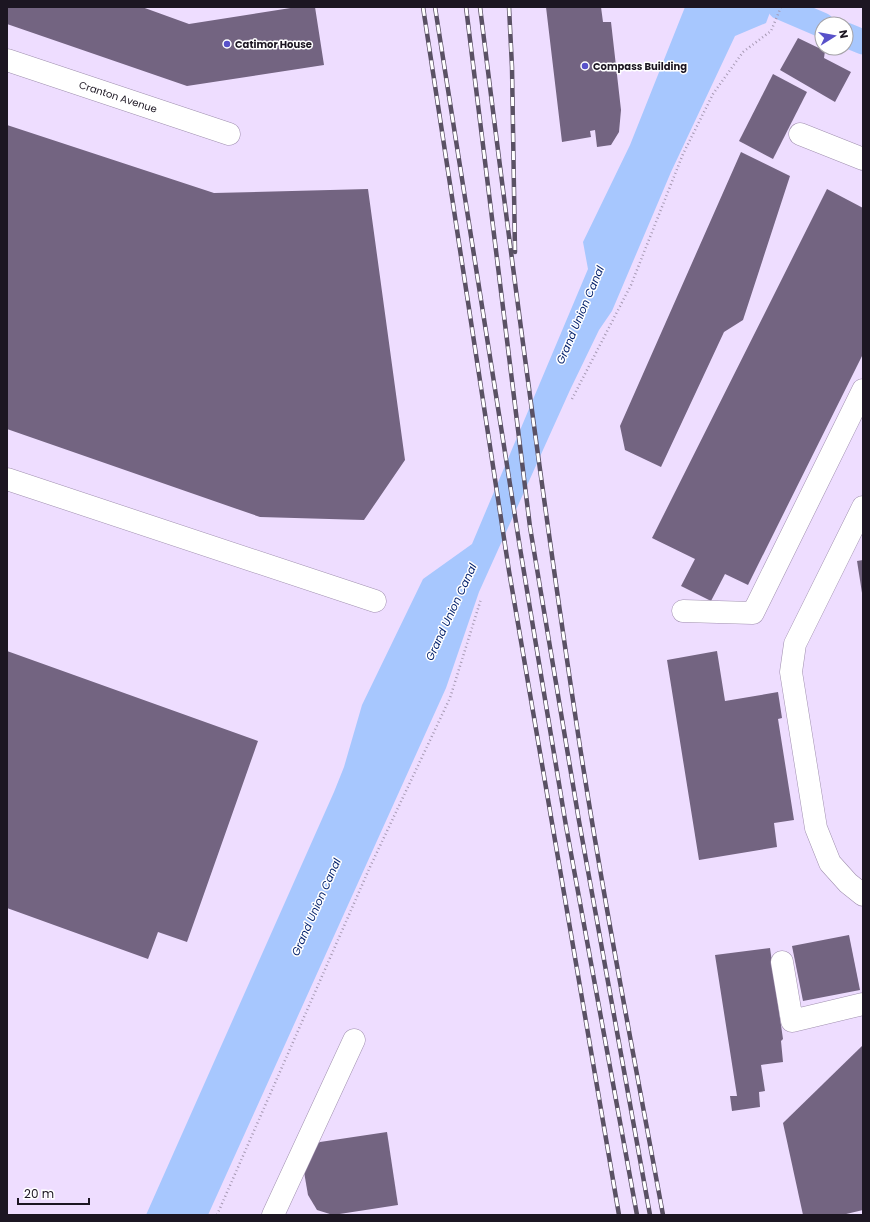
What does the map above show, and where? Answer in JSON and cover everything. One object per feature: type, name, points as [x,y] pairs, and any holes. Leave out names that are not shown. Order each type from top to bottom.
[{"type":"street","name":"Cranton Avenue","points":[[7,60],[229,134]]},
{"type":"street","points":[[800,134],[863,159]]},
{"type":"street","points":[[683,611],[752,613],[863,390]]},
{"type":"street","points":[[7,479],[375,601]]},
{"type":"street","points":[[863,507],[796,644],[791,672],[816,828],[830,863],[848,883],[863,895]]},
{"type":"street","points":[[782,962],[792,1021],[863,1004]]},
{"type":"street","points":[[273,1215],[354,1040]]},
{"type":"path","points":[[572,399],[630,285],[683,154],[713,94],[743,52],[771,31],[781,7]]},
{"type":"path","points":[[217,1215],[370,867],[450,698],[481,599]]},
{"type":"water","name":"Grand Union Canal","points":[[685,7],[772,7],[766,23],[735,36],[671,172],[612,311],[599,330],[570,390],[479,592],[446,688],[208,1215],[146,1215],[334,792],[344,767],[362,705],[423,579],[472,544],[588,269],[583,242],[630,145]]},
{"type":"building","name":"Catimor House","points":[[7,7],[142,7],[189,24],[297,7],[315,7],[324,65],[187,86],[7,24]]},
{"type":"building","name":"Compass Building","points":[[546,7],[601,7],[603,22],[611,22],[621,110],[619,132],[611,145],[597,147],[595,130],[590,131],[591,137],[562,142]]},
{"type":"building","points":[[798,38],[814,46],[814,56],[824,56],[824,58],[851,72],[835,102],[780,70]]},
{"type":"building","points":[[773,74],[807,92],[773,159],[739,141]]},
{"type":"building","points":[[7,125],[214,193],[368,189],[405,460],[364,520],[260,517],[7,429]]},
{"type":"building","points":[[741,152],[790,176],[743,320],[724,332],[661,467],[625,450],[620,426]]},
{"type":"building","points":[[827,189],[863,208],[863,354],[748,585],[725,574],[711,601],[681,586],[695,559],[652,538]]},
{"type":"building","points":[[863,560],[863,593],[862,593],[857,561]]},
{"type":"building","points":[[7,651],[258,741],[187,942],[158,932],[148,959],[7,908]]},
{"type":"building","points":[[717,651],[725,701],[778,692],[782,718],[778,719],[794,820],[774,823],[777,847],[699,860],[667,660]]},
{"type":"building","points":[[849,935],[860,990],[803,1001],[792,946]]},
{"type":"building","points":[[770,948],[783,1039],[781,1041],[783,1062],[761,1065],[765,1091],[759,1092],[760,1107],[732,1111],[730,1096],[737,1096],[715,955]]},
{"type":"building","points":[[863,1045],[863,1210],[842,1215],[803,1215],[783,1123]]},
{"type":"building","points":[[387,1132],[398,1205],[333,1215],[317,1210],[308,1195],[303,1166],[306,1151],[320,1142]]},
{"type":"waterway","points":[[780,7],[814,22]]},
{"type":"waterway","points":[[854,38],[863,42]]},
{"type":"railway","points":[[423,7],[509,571],[619,1215]]},
{"type":"railway","points":[[435,7],[520,548],[566,826],[637,1215]]},
{"type":"railway","points":[[466,7],[530,527],[579,821],[650,1215]]},
{"type":"railway","points":[[480,7],[525,357],[574,707],[605,898],[663,1215]]},
{"type":"railway","points":[[509,7],[512,67],[515,252]]},
{"type":"place","name":"Catimor House","points":[[227,44]]},
{"type":"place","name":"Compass Building","points":[[585,66]]}]
